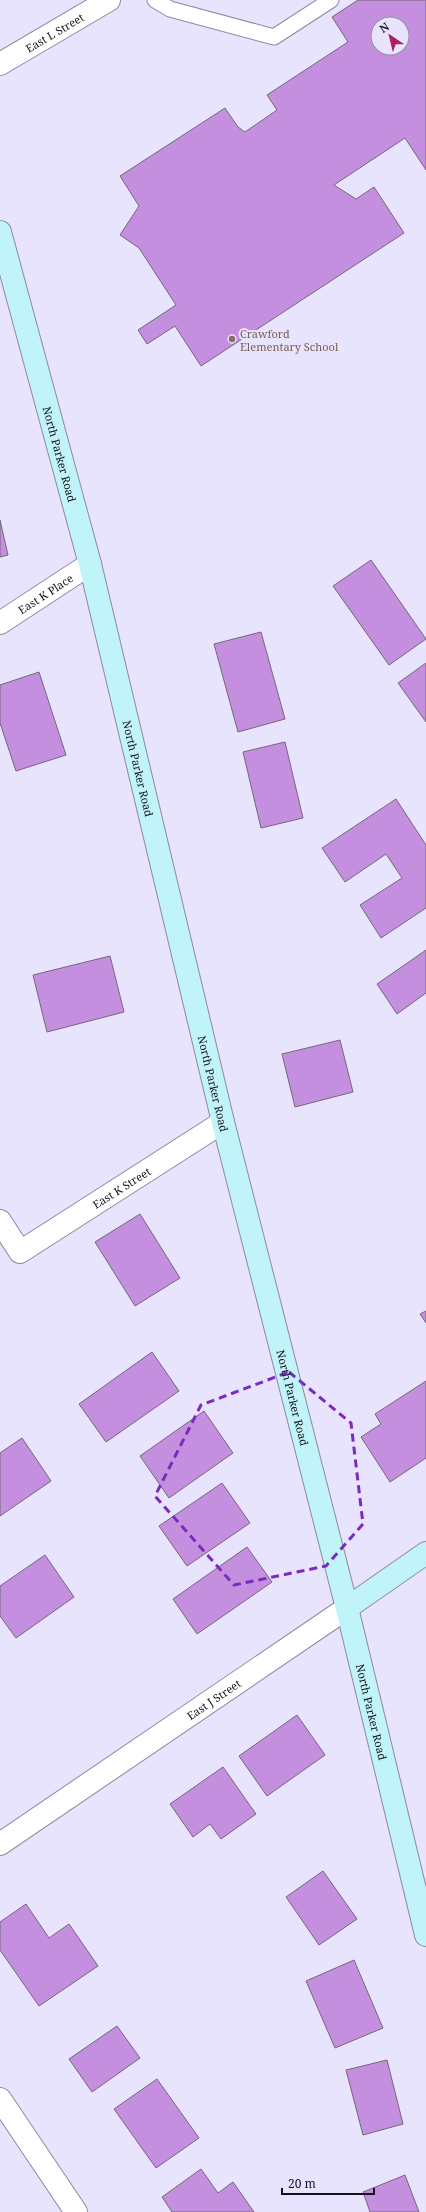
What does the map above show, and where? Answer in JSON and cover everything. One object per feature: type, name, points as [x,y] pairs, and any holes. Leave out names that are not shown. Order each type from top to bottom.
[{"type":"street","name":"East L Street","points":[[0,64],[109,0]]},
{"type":"street","name":"North Parker Road","points":[[0,232],[90,564],[223,1122],[347,1608],[426,1935]]},
{"type":"street","name":"East K Place","points":[[0,624],[90,564]]},
{"type":"street","name":"East K Street","points":[[0,1221],[20,1252],[223,1122]]},
{"type":"street","name":"East J Street","points":[[0,1844],[426,1553]]},
{"type":"street","points":[[0,2099],[76,2212]]},
{"type":"lane","points":[[155,0],[170,9],[274,37],[331,0]]},
{"type":"highlighted area","points":[[289,1372],[351,1423],[363,1524],[326,1566],[234,1585],[155,1496],[201,1405]]},
{"type":"building","points":[[358,0],[426,0],[426,170],[405,138],[334,185],[356,199],[374,187],[404,233],[201,366],[175,326],[147,344],[138,330],[176,305],[139,248],[120,235],[139,206],[120,176],[225,108],[238,127],[245,132],[277,110],[267,95],[348,42],[332,17]]},
{"type":"building","points":[[0,520],[8,555],[0,557]]},
{"type":"building","points":[[371,560],[426,639],[389,665],[333,586]]},
{"type":"building","points":[[261,632],[285,719],[238,732],[214,644]]},
{"type":"building","points":[[426,663],[426,722],[398,683]]},
{"type":"building","points":[[39,672],[66,755],[16,771],[0,723],[0,685]]},
{"type":"building","points":[[285,742],[303,818],[261,828],[243,752]]},
{"type":"building","points":[[396,799],[426,845],[426,908],[381,938],[360,905],[402,878],[386,854],[345,882],[322,848]]},
{"type":"building","points":[[426,950],[426,993],[397,1014],[377,984]]},
{"type":"building","points":[[110,956],[124,1012],[47,1032],[33,975]]},
{"type":"building","points":[[340,1040],[353,1092],[295,1107],[282,1054]]},
{"type":"building","points":[[140,1214],[180,1278],[135,1306],[95,1242]]},
{"type":"building","points":[[426,1311],[426,1323],[420,1314]]},
{"type":"building","points":[[152,1352],[179,1391],[106,1442],[79,1404]]},
{"type":"building","points":[[426,1381],[426,1458],[390,1482],[361,1437],[381,1424],[375,1414]]},
{"type":"building","points":[[204,1411],[233,1453],[169,1498],[140,1456]]},
{"type":"building","points":[[22,1438],[51,1481],[0,1516],[0,1453]]},
{"type":"building","points":[[222,1483],[250,1523],[187,1566],[159,1526]]},
{"type":"building","points":[[247,1547],[272,1582],[197,1634],[173,1599]]},
{"type":"building","points":[[45,1555],[74,1597],[16,1638],[0,1616],[0,1586]]},
{"type":"building","points":[[297,1715],[325,1755],[267,1796],[239,1756]]},
{"type":"building","points":[[223,1767],[256,1814],[221,1839],[210,1824],[193,1837],[170,1804]]},
{"type":"building","points":[[323,1871],[357,1919],[319,1945],[286,1897]]},
{"type":"building","points":[[26,1904],[49,1938],[69,1924],[98,1966],[39,2006],[0,1950],[0,1922]]},
{"type":"building","points":[[354,1960],[383,2028],[335,2048],[306,1981]]},
{"type":"building","points":[[117,2026],[140,2058],[92,2092],[69,2059]]},
{"type":"building","points":[[387,2060],[403,2124],[363,2135],[346,2070]]},
{"type":"building","points":[[157,2079],[199,2138],[156,2168],[114,2109]]},
{"type":"building","points":[[201,2169],[218,2193],[233,2182],[254,2212],[172,2212],[162,2197]]},
{"type":"building","points":[[405,2175],[419,2212],[370,2212],[363,2192]]},
{"type":"place","name":"Crawford Elementary School","points":[[232,339]]}]
